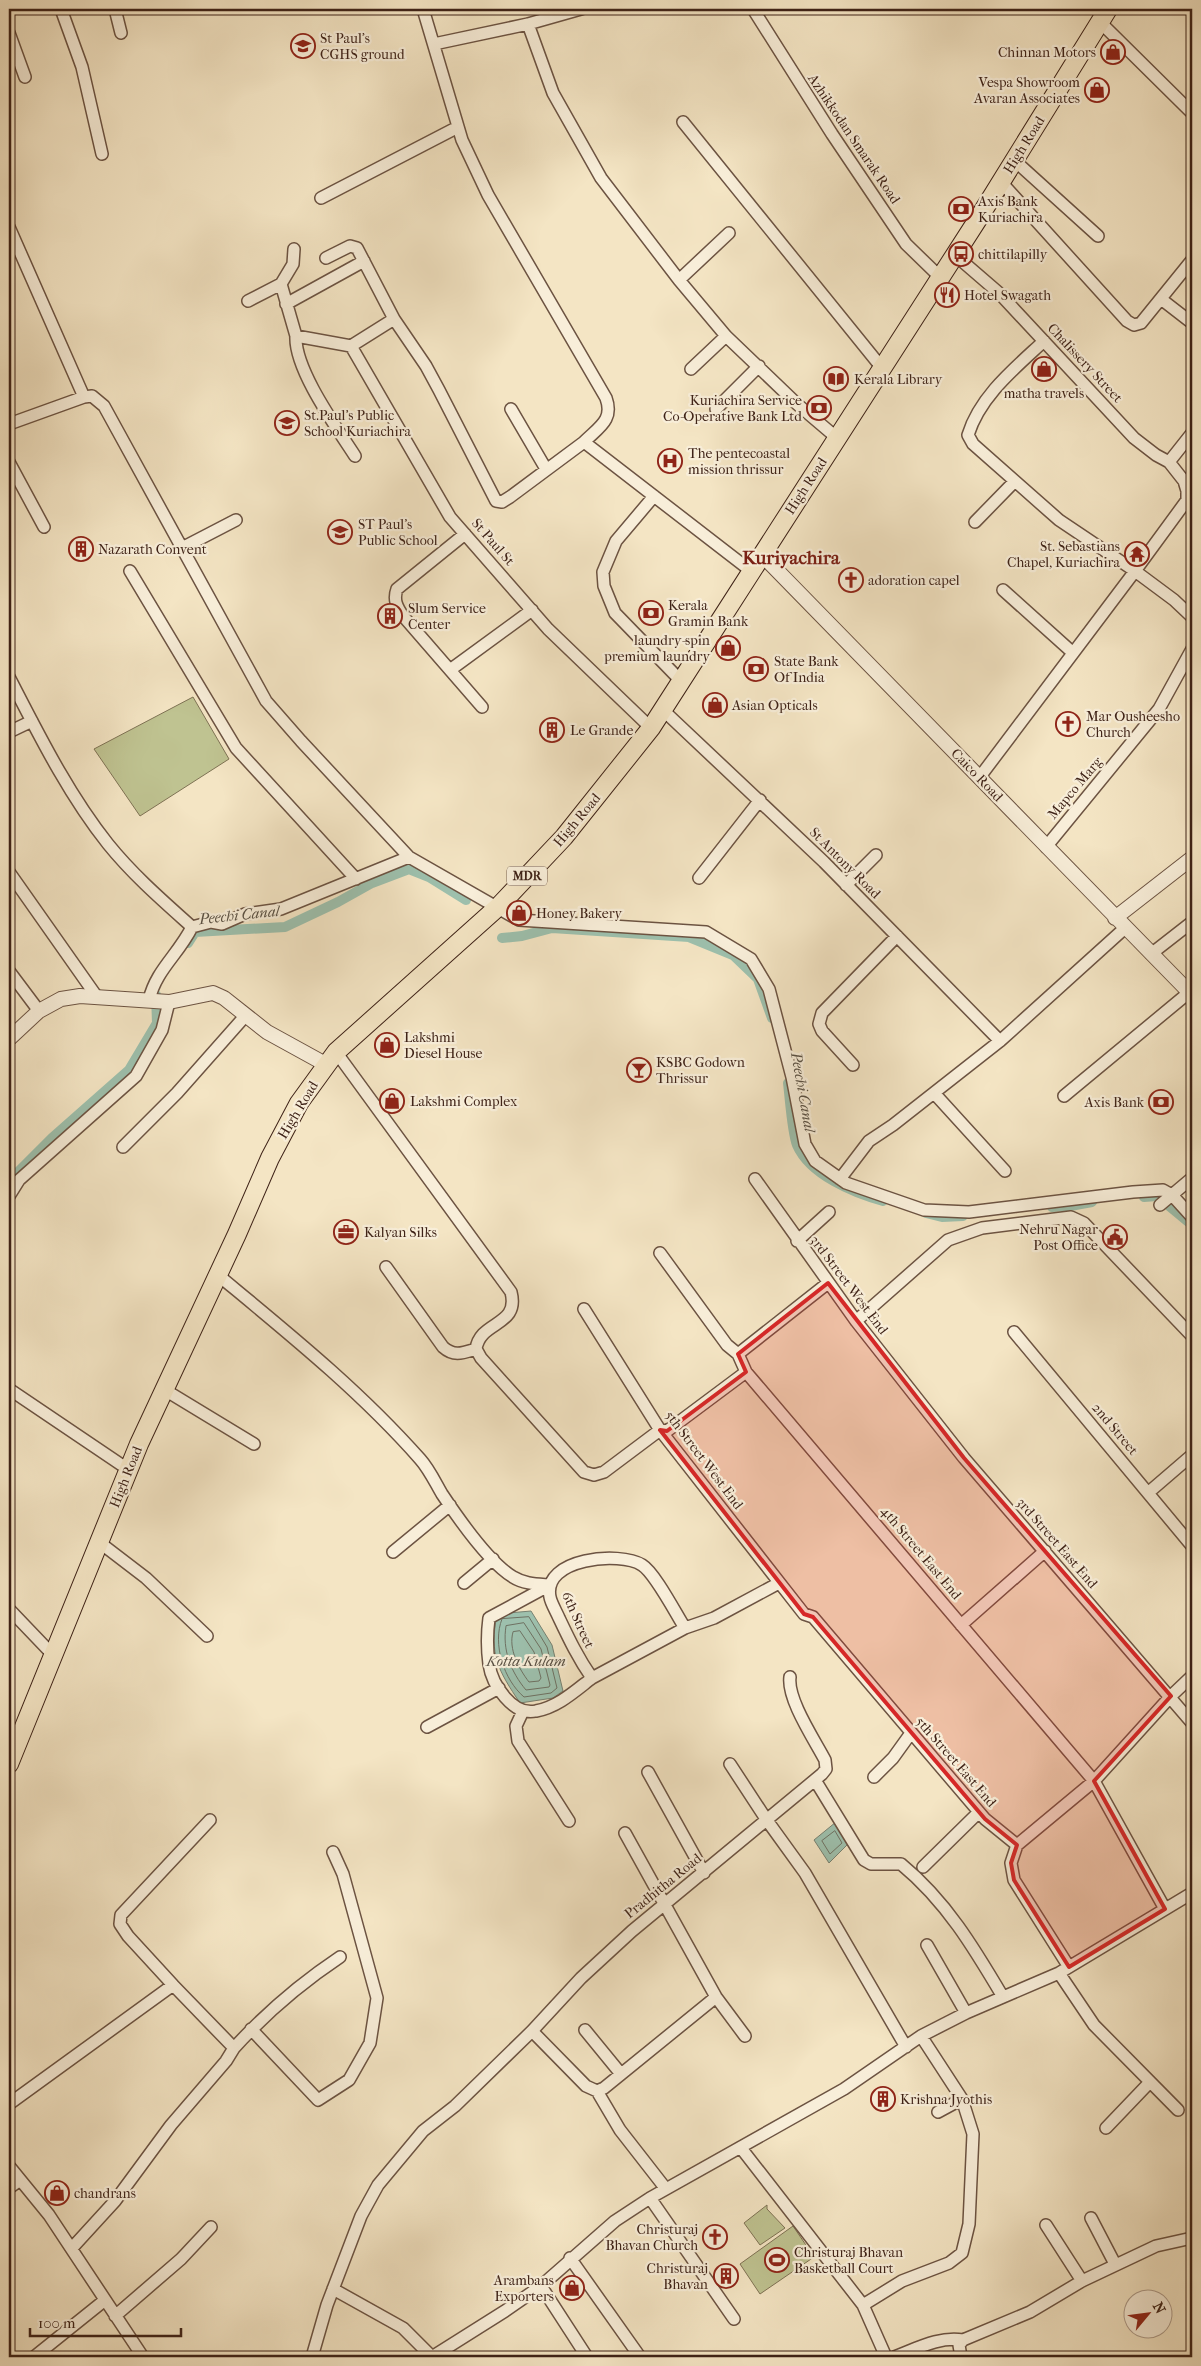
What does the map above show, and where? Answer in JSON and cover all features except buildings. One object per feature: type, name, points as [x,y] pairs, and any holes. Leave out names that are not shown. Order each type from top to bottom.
[{"type":"main road","name":"High Road","points":[[9,1764],[129,1470],[274,1150],[299,1103],[331,1058],[498,907],[564,837],[664,711],[751,571],[955,255],[1104,15]]},
{"type":"street","points":[[61,9],[82,67],[102,154]]},
{"type":"street","points":[[115,9],[122,33]]},
{"type":"street","points":[[326,258],[354,245],[358,248],[394,319],[430,374],[496,501],[502,502],[510,497],[584,442],[608,418],[609,408],[606,398],[488,195],[458,127],[423,9]]},
{"type":"street","points":[[434,44],[528,24],[581,9]]},
{"type":"street","name":"Azhikkodan Smarak Road","points":[[753,9],[832,134],[906,244],[940,277]]},
{"type":"street","points":[[1104,15],[1192,113]]},
{"type":"street","points":[[528,24],[553,92],[601,178],[679,280],[726,336],[797,404],[837,438]]},
{"type":"street","points":[[9,33],[24,77]]},
{"type":"street","points":[[683,122],[882,368]]},
{"type":"street","points":[[321,198],[458,127]]},
{"type":"street","points":[[1014,160],[1098,236]]},
{"type":"street","points":[[1001,182],[1127,321],[1134,325],[1141,323],[1192,260]]},
{"type":"street","points":[[9,227],[84,397]]},
{"type":"street","points":[[679,280],[729,233]]},
{"type":"street","points":[[248,301],[280,284],[292,264],[294,249]]},
{"type":"street","name":"Chalissery Street","points":[[955,255],[999,293],[1134,438],[1156,455],[1169,462]]},
{"type":"street","points":[[286,304],[364,262]]},
{"type":"street","points":[[280,284],[296,336],[300,359],[323,405],[355,456]]},
{"type":"street","points":[[1161,299],[1192,323]]},
{"type":"street","points":[[296,336],[351,346],[394,319]]},
{"type":"street","points":[[691,369],[726,336]]},
{"type":"street","points":[[1044,341],[998,384],[971,425],[968,435],[973,444],[1058,520],[1135,571],[1174,600],[1192,617]]},
{"type":"street","name":"St Paul St","points":[[351,346],[450,517],[548,629],[651,728]]},
{"type":"street","points":[[716,409],[759,366]]},
{"type":"street","points":[[9,424],[84,397],[92,396],[104,406],[266,700],[301,741],[409,857],[518,920],[706,932],[751,959],[768,989],[792,1077],[805,1144],[815,1161],[840,1179],[924,1210],[969,1212],[1163,1190],[1167,1200],[1192,1217]]},
{"type":"street","points":[[511,409],[546,469]]},
{"type":"street","points":[[979,778],[1187,500],[1184,481],[1169,462],[1192,433]]},
{"type":"street","points":[[584,442],[751,571]]},
{"type":"street","points":[[9,462],[44,527]]},
{"type":"street","points":[[975,522],[1014,482]]},
{"type":"street","points":[[654,496],[616,541],[603,572],[604,586],[615,613],[682,682]]},
{"type":"street","points":[[182,548],[236,520]]},
{"type":"street","points":[[466,534],[397,589],[395,595],[396,605],[403,616],[482,707]]},
{"type":"street","name":"Caico Road","points":[[762,555],[1120,923],[1191,992]]},
{"type":"street","points":[[130,571],[236,748],[356,879]]},
{"type":"street","points":[[1003,590],[1072,652]]},
{"type":"street","points":[[450,670],[532,610]]},
{"type":"street","name":"Mapco Marg","points":[[1046,847],[1159,709],[1192,649]]},
{"type":"street","points":[[9,676],[74,793],[107,843],[144,883],[192,927]]},
{"type":"street","name":"St Antony Road","points":[[664,711],[760,800],[898,936],[1000,1041]]},
{"type":"street","points":[[9,732],[32,720]]},
{"type":"street","points":[[699,878],[760,800]]},
{"type":"street","points":[[846,885],[876,855]]},
{"type":"street","points":[[9,1196],[19,1180],[136,1076],[162,1030],[159,1001],[153,985],[159,973],[174,956],[192,927],[211,922],[222,924],[245,914],[281,909],[409,857]]},
{"type":"street","points":[[840,1179],[869,1141],[893,1125],[1000,1041],[1120,923],[1192,858]]},
{"type":"street","points":[[9,872],[97,996]]},
{"type":"street","points":[[1151,954],[1192,922]]},
{"type":"street","points":[[853,1065],[822,1032],[819,1024],[822,1013],[898,936]]},
{"type":"street","points":[[9,971],[39,1011]]},
{"type":"street","points":[[1064,1096],[1191,992]]},
{"type":"street","points":[[9,1038],[39,1011],[61,1000],[80,996],[97,996],[159,1001],[213,993],[224,998],[267,1032],[331,1058],[511,1292],[514,1303],[511,1314],[482,1334],[477,1340],[476,1349],[481,1358],[584,1472],[594,1475],[604,1472],[660,1430],[667,1431],[746,1372]]},
{"type":"street","points":[[123,1147],[177,1093],[246,1015]]},
{"type":"street","points":[[934,1093],[1004,1171]]},
{"type":"street","points":[[1167,1200],[1192,1178]]},
{"type":"street","name":"3rd Street West End","points":[[754,1179],[856,1321],[925,1406]]},
{"type":"street","points":[[797,1241],[829,1212]]},
{"type":"street","points":[[856,1321],[948,1240],[982,1228],[1071,1217],[1084,1223],[1192,1336]]},
{"type":"street","name":"4th Street East End","points":[[660,1253],[727,1345],[738,1354],[746,1372],[1094,1781],[1165,1909]]},
{"type":"street","points":[[386,1268],[443,1347],[450,1353],[459,1354],[476,1349]]},
{"type":"street","points":[[218,1275],[309,1350],[386,1422],[422,1461],[450,1505],[493,1559],[513,1578],[530,1584],[550,1585]]},
{"type":"street","points":[[738,1354],[828,1283]]},
{"type":"street","name":"5th Street West End","points":[[584,1309],[660,1430],[804,1614],[813,1617]]},
{"type":"street","name":"2nd Street","points":[[1014,1332],[1192,1546]]},
{"type":"street","points":[[9,1389],[129,1470]]},
{"type":"street","points":[[165,1390],[254,1444]]},
{"type":"street","name":"3rd Street East End","points":[[925,1406],[964,1458],[1192,1723]]},
{"type":"street","points":[[1149,1492],[1192,1455]]},
{"type":"street","points":[[393,1552],[450,1505]]},
{"type":"street","points":[[99,1542],[146,1578],[207,1636]]},
{"type":"street","points":[[961,1625],[1045,1551]]},
{"type":"street","points":[[464,1583],[493,1559]]},
{"type":"street","name":"6th Street","points":[[592,1678],[576,1656],[550,1597],[550,1585],[559,1571],[581,1561],[596,1559],[631,1560],[644,1566],[653,1576],[685,1628]]},
{"type":"street","points":[[550,1585],[489,1618],[489,1666],[499,1688],[513,1706],[523,1711],[536,1711],[563,1700],[592,1678],[685,1628],[714,1618],[780,1584]]},
{"type":"street","points":[[9,1609],[53,1656]]},
{"type":"street","name":"5th Street East End","points":[[813,1617],[979,1812],[1018,1845]]},
{"type":"street","points":[[1178,2110],[1094,2025],[1014,1880],[1011,1863],[1018,1845],[1094,1781],[1170,1696],[1192,1676]]},
{"type":"street","name":"Pradhitha Road","points":[[312,2357],[333,2289],[361,2216],[378,2186],[423,2131],[455,2106],[532,2031],[581,1978],[632,1931],[704,1873],[826,1769],[825,1760],[788,1686],[790,1677]]},
{"type":"street","points":[[427,1726],[499,1688]]},
{"type":"street","points":[[523,1711],[516,1726],[518,1741],[569,1820]]},
{"type":"street","points":[[874,1776],[893,1758],[911,1733]]},
{"type":"street","points":[[730,1764],[766,1819],[805,1873],[906,2047]]},
{"type":"street","points":[[648,1772],[704,1873]]},
{"type":"street","points":[[815,1780],[864,1860],[871,1864],[901,1864],[924,1883],[949,1911],[969,1939],[1003,1997]]},
{"type":"street","points":[[923,1867],[979,1812]]},
{"type":"street","points":[[210,1820],[121,1916],[120,1924],[128,1936],[173,1985],[234,2048]]},
{"type":"street","points":[[625,1833],[716,1997],[745,2036]]},
{"type":"street","points":[[251,2029],[318,2100],[349,2080],[370,2043],[377,1998],[343,1874],[333,1852]]},
{"type":"street","points":[[333,2289],[403,2328],[432,2357],[449,2353],[541,2286],[570,2258],[615,2221],[650,2198],[844,2089],[921,2036],[966,2013],[1064,1970],[1192,1893]]},
{"type":"street","points":[[928,1945],[966,2013]]},
{"type":"street","points":[[72,2248],[115,2202],[171,2125],[251,2029],[315,1974],[340,1957]]},
{"type":"street","points":[[9,2104],[173,1985]]},
{"type":"street","points":[[597,2091],[604,2088],[716,1997]]},
{"type":"street","points":[[585,2030],[621,2074]]},
{"type":"street","points":[[532,2031],[586,2086],[597,2091],[620,2130],[666,2189]]},
{"type":"street","points":[[862,2305],[902,2281],[948,2263],[962,2253],[969,2224],[973,2134],[962,2100],[921,2036]]},
{"type":"street","points":[[1106,2128],[1150,2082]]},
{"type":"street","points":[[938,2112],[962,2100]]},
{"type":"street","points":[[741,2148],[862,2305],[886,2357]]},
{"type":"street","points":[[9,2166],[72,2248],[115,2316],[136,2355]]},
{"type":"street","points":[[9,2188],[20,2180]]},
{"type":"street","points":[[650,2198],[734,2319]]},
{"type":"street","points":[[1091,2218],[1115,2264]]},
{"type":"street","points":[[1046,2225],[1082,2281]]},
{"type":"street","points":[[115,2316],[156,2282],[211,2227]]},
{"type":"street","points":[[962,2357],[959,2345],[963,2340],[1030,2312],[1115,2264],[1156,2246],[1192,2238]]},
{"type":"street","points":[[570,2258],[640,2357]]},
{"type":"street","points":[[541,2286],[587,2357]]},
{"type":"street","points":[[34,2357],[105,2300]]},
{"type":"street","points":[[894,2357],[952,2338],[963,2340]]},
{"type":"highlighted area","points":[[828,1283],[964,1458],[1171,1696],[1094,1781],[1165,1909],[1069,1967],[1014,1880],[1011,1863],[1017,1845],[985,1819],[813,1617],[804,1614],[660,1430],[667,1431],[746,1372],[738,1354]]},
{"type":"shaded area","points":[[193,697],[229,759],[140,816],[94,749]]},
{"type":"shaded area","points":[[767,2205],[767,2209],[785,2228],[760,2245],[744,2223]]},
{"type":"shaded area","name":"Christuraj Bhavan Basketball Court","points":[[793,2226],[814,2257],[760,2294],[740,2264]]},
{"type":"water","name":"Kotta Kulam","points":[[531,1611],[552,1645],[563,1691],[553,1698],[520,1703],[497,1662],[494,1641],[495,1628],[497,1614]]},
{"type":"water","points":[[836,1822],[848,1844],[829,1863],[814,1840]]},
{"type":"waterway","name":"Peechi Canal","points":[[188,943],[195,932],[285,927],[338,902],[372,883],[409,869],[429,877],[466,900]]},
{"type":"waterway","name":"Peechi Canal","points":[[502,938],[522,936],[552,928],[689,937],[733,955],[758,979],[772,1018]]},
{"type":"waterway","name":"Peechi Canal","points":[[9,1181],[52,1138],[129,1070],[157,1023],[156,995]]},
{"type":"waterway","name":"Peechi Canal","points":[[788,1083],[795,1139],[803,1156],[822,1174],[846,1188],[883,1201]]},
{"type":"waterway","name":"Peechi Canal","points":[[1144,1197],[1157,1196],[1192,1225]]},
{"type":"waterway","name":"Peechi Canal","points":[[1052,1207],[1092,1202]]},
{"type":"waterway","name":"Peechi Canal","points":[[926,1213],[942,1217],[963,1216]]},
{"type":"place","name":"St Paul's CGHS ground","points":[[303,46]]},
{"type":"place","name":"Chinnan Motors","points":[[1113,52]]},
{"type":"place","name":"Vespa Showroom Avaran Associates","points":[[1097,90]]},
{"type":"place","name":"Axis Bank Kuriachira","points":[[961,209]]},
{"type":"place","name":"chittilapilly","points":[[961,254]]},
{"type":"place","name":"Hotel Swagath","points":[[947,295]]},
{"type":"place","name":"matha travels","points":[[1044,369]]},
{"type":"place","name":"Kerala Library","points":[[836,379]]},
{"type":"place","name":"Kuriachira Service Co-Operative Bank Ltd","points":[[819,408]]},
{"type":"place","name":"St.Paul's Public School Kuriachira","points":[[287,423]]},
{"type":"place","name":"The pentecoastal mission thrissur","points":[[670,461]]},
{"type":"place","name":"ST Paul's Public School","points":[[340,532]]},
{"type":"place","name":"Nazarath Convent","points":[[81,549]]},
{"type":"place","name":"St. Sebastians Chapel, Kuriachira","points":[[1137,554]]},
{"type":"place","name":"adoration capel","points":[[851,580]]},
{"type":"place","name":"Kerala Gramin Bank","points":[[651,613]]},
{"type":"place","name":"Slum Service Center","points":[[390,616]]},
{"type":"place","name":"laundry-spin premium laundry","points":[[728,648]]},
{"type":"place","name":"State Bank Of India","points":[[756,669]]},
{"type":"place","name":"Asian Opticals","points":[[715,705]]},
{"type":"place","name":"Mar Ousheesho Church","points":[[1068,724]]},
{"type":"place","name":"Le Grande","points":[[552,730]]},
{"type":"place","name":"Honey Bakery","points":[[519,913]]},
{"type":"place","name":"Lakshmi Diesel House","points":[[387,1045]]},
{"type":"place","name":"KSBC Godown Thrissur","points":[[639,1070]]},
{"type":"place","name":"Lakshmi Complex","points":[[392,1101]]},
{"type":"place","name":"Axis Bank","points":[[1161,1102]]},
{"type":"place","name":"Kalyan Silks","points":[[346,1232]]},
{"type":"place","name":"Nehru Nagar Post Office","points":[[1115,1237]]},
{"type":"place","name":"Krishna Jyothis","points":[[883,2099]]},
{"type":"place","name":"chandrans","points":[[57,2193]]},
{"type":"place","name":"Christuraj Bhavan Church","points":[[715,2237]]},
{"type":"place","name":"Christuraj Bhavan Basketball Court","points":[[777,2260]]},
{"type":"place","name":"Christuraj Bhavan","points":[[726,2276]]},
{"type":"place","name":"Arambans Exporters","points":[[572,2288]]},
{"type":"district","name":"Kuriyachira","points":[[791,558]]}]
